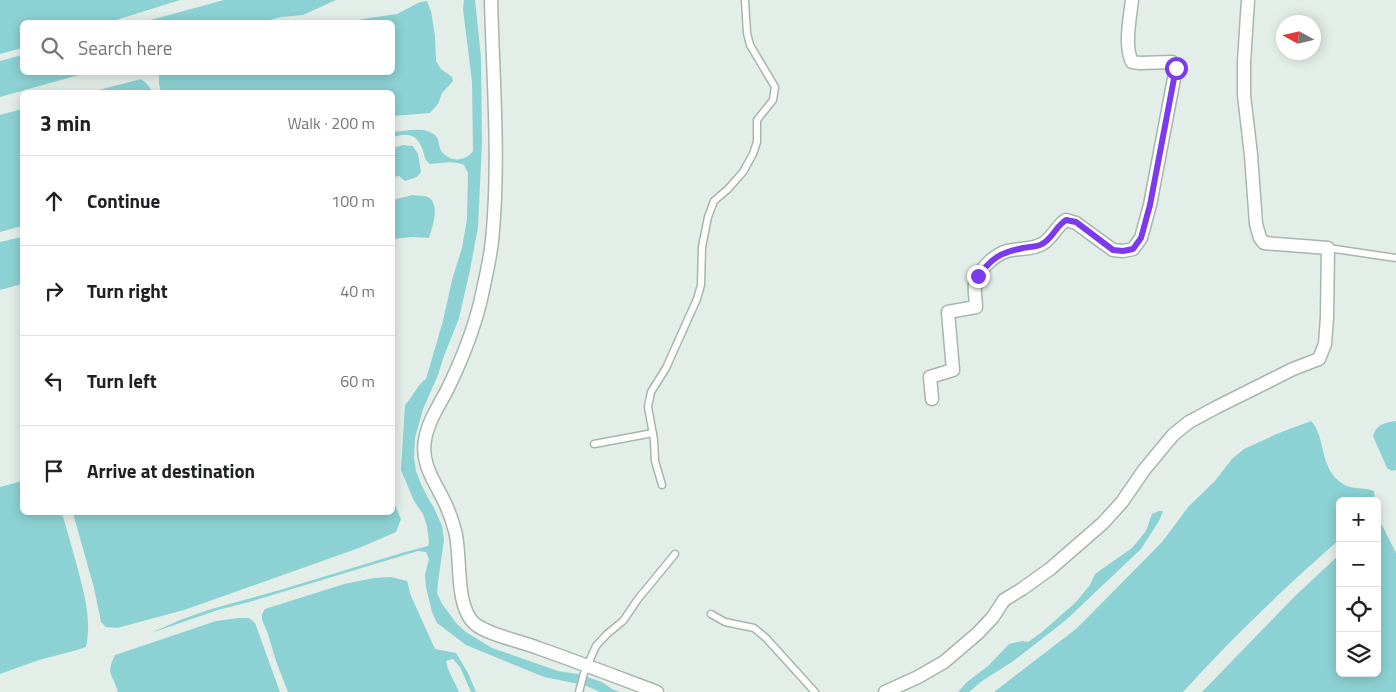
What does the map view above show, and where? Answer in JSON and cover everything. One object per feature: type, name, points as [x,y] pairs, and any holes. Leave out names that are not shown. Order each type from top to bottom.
[{"type":"street","points":[[491,0],[496,190],[492,243],[480,301],[468,340],[449,386],[428,427],[425,440],[427,470],[442,497],[455,529],[464,606],[475,623],[485,630],[586,669],[657,692]]},
{"type":"street","points":[[932,399],[930,377],[953,370],[948,312],[976,307],[975,284],[978,276],[989,262],[1006,252],[1041,245],[1052,237],[1061,222],[1066,220],[1076,222],[1113,250],[1133,249],[1141,238],[1150,205],[1176,68],[1172,62],[1132,62],[1129,55],[1129,39],[1132,0]]},
{"type":"street","points":[[885,692],[918,677],[944,662],[978,633],[993,617],[1004,600],[1050,569],[1103,523],[1122,502],[1144,470],[1173,435],[1189,422],[1292,369],[1319,359],[1325,344],[1328,248],[1264,243],[1260,238],[1256,224],[1244,95],[1248,0]]},
{"type":"lane","points":[[662,485],[655,461],[654,440],[648,407],[651,392],[666,368],[697,299],[701,285],[702,247],[708,217],[714,201],[743,172],[753,154],[757,142],[757,120],[772,100],[774,93],[775,87],[750,45],[747,33],[745,0]]},
{"type":"lane","points":[[1328,248],[1396,258]]},
{"type":"lane","points":[[594,444],[653,433]]},
{"type":"lane","points":[[579,690],[596,646],[622,621],[675,554]]},
{"type":"lane","points":[[711,614],[725,622],[754,628],[766,638],[815,692]]},
{"type":"water","points":[[0,0],[180,0],[116,20],[20,20],[20,49],[0,54]]},
{"type":"water","points":[[224,0],[336,0],[303,15],[269,20],[150,20]]},
{"type":"water","points":[[464,0],[475,0],[481,58],[482,142],[478,227],[459,318],[423,409],[415,438],[414,458],[421,484],[442,526],[444,540],[437,593],[442,604],[457,624],[466,632],[492,648],[558,671],[578,674],[602,682],[620,692],[600,692],[584,685],[544,677],[466,645],[437,623],[432,612],[426,587],[425,575],[429,559],[426,552],[418,551],[218,610],[151,633],[208,610],[428,546],[427,526],[423,514],[414,501],[401,470],[405,405],[426,379],[443,321],[452,280],[462,248],[467,219],[468,173],[464,165],[460,163],[430,164],[426,160],[419,142],[413,136],[395,136],[395,132],[415,130],[431,132],[437,137],[442,152],[454,159],[462,159],[473,151],[472,82],[463,9]]},
{"type":"water","points":[[427,1],[431,11],[436,61],[441,69],[452,77],[453,81],[442,93],[438,104],[430,113],[395,116],[395,90],[160,90],[159,75],[395,75],[395,20],[359,20],[397,14],[420,2]]},
{"type":"water","points":[[20,56],[20,75],[79,75],[0,97],[0,61]]},
{"type":"water","points":[[141,79],[151,90],[99,90]]},
{"type":"water","points":[[20,110],[20,227],[0,232],[0,115]]},
{"type":"water","points":[[403,145],[413,146],[418,154],[421,172],[417,177],[405,181],[399,176],[395,177],[395,147]]},
{"type":"water","points":[[412,195],[428,197],[432,200],[435,210],[429,238],[395,239],[395,199]]},
{"type":"water","points":[[20,237],[20,285],[0,290],[0,242]]},
{"type":"water","points":[[1311,421],[1319,436],[1326,462],[1335,477],[1347,486],[1374,491],[1375,497],[1336,497],[1336,543],[1259,613],[1183,692],[994,692],[1076,629],[1162,542],[1189,506],[1214,482],[1232,459],[1244,449]]},
{"type":"water","points":[[1396,421],[1396,470],[1392,471],[1387,468],[1373,436],[1382,425]]},
{"type":"water","points":[[20,482],[20,515],[63,515],[85,596],[88,616],[88,637],[86,647],[39,660],[0,674],[0,487]]},
{"type":"water","points":[[395,505],[401,519],[396,532],[359,548],[184,610],[117,628],[106,627],[101,622],[94,588],[74,515],[395,515]]},
{"type":"water","points":[[1163,511],[1159,521],[1141,549],[1066,620],[1012,662],[982,681],[969,692],[958,692],[967,682],[988,666],[1009,644],[1022,641],[1028,642],[1076,602],[1090,585],[1095,574],[1132,548],[1146,531],[1152,514]]},
{"type":"water","points":[[1382,525],[1396,553],[1396,692],[1202,692],[1295,596],[1336,558],[1336,677],[1381,677]]},
{"type":"water","points":[[391,577],[407,581],[411,596],[435,649],[456,653],[468,673],[476,692],[471,692],[460,667],[453,659],[446,661],[459,692],[288,692],[262,620],[262,614],[265,609],[344,584],[374,578]]},
{"type":"water","points":[[249,618],[255,623],[280,692],[118,692],[110,671],[115,655],[216,621]]},
{"type":"route","points":[[978,276],[989,262],[1006,252],[1041,245],[1052,237],[1061,222],[1066,220],[1076,222],[1113,250],[1133,249],[1141,238],[1150,205],[1176,68]]}]
